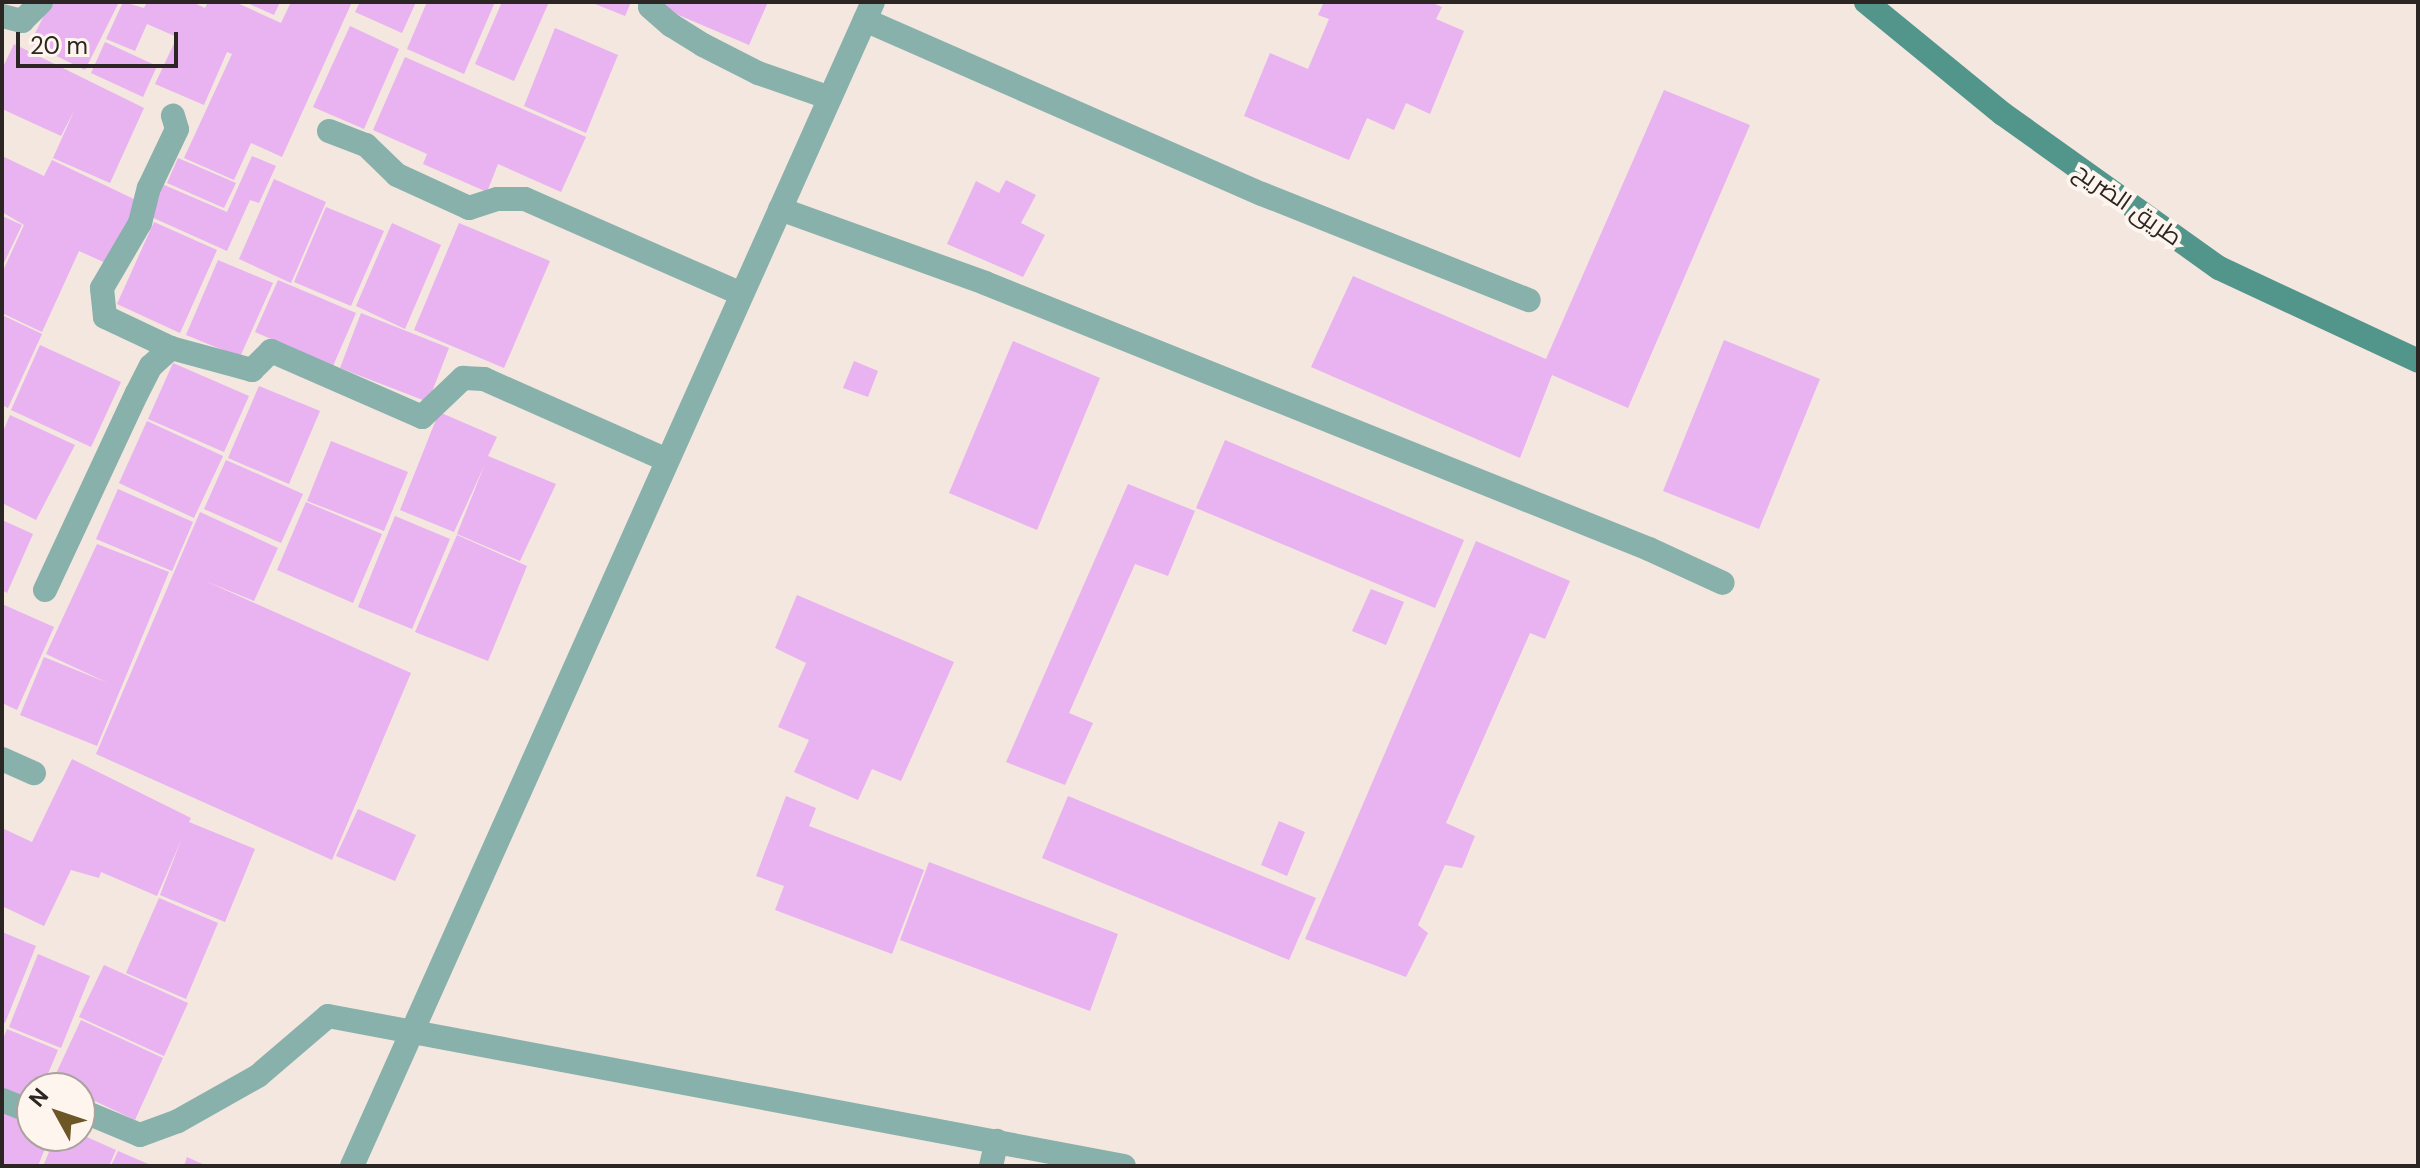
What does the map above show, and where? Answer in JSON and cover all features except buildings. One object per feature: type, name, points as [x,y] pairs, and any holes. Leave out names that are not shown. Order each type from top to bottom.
[{"type":"street","points":[[2,16],[22,21],[41,2]]},
{"type":"street","points":[[652,2],[650,7],[671,25],[703,45],[758,73],[830,98]]},
{"type":"street","name":"طريق الضريح","points":[[1866,2],[2003,114],[2219,268],[2418,361]]},
{"type":"street","points":[[352,1166],[409,1032],[869,11],[1262,194],[1529,300]]},
{"type":"street","points":[[173,116],[177,129],[149,188],[140,223],[102,288],[105,317],[171,348],[252,370],[271,351],[422,417],[463,378],[484,379],[667,460]]},
{"type":"street","points":[[329,131],[366,145],[397,175],[469,208],[497,199],[525,199],[741,294]]},
{"type":"street","points":[[780,209],[985,283],[1723,583]]},
{"type":"street","points":[[45,590],[151,366],[171,348]]},
{"type":"street","points":[[2,759],[34,773]]},
{"type":"street","points":[[96,1117],[140,1135],[178,1121],[258,1076],[328,1016],[1124,1166]]},
{"type":"street","points":[[991,1166],[997,1141]]}]
